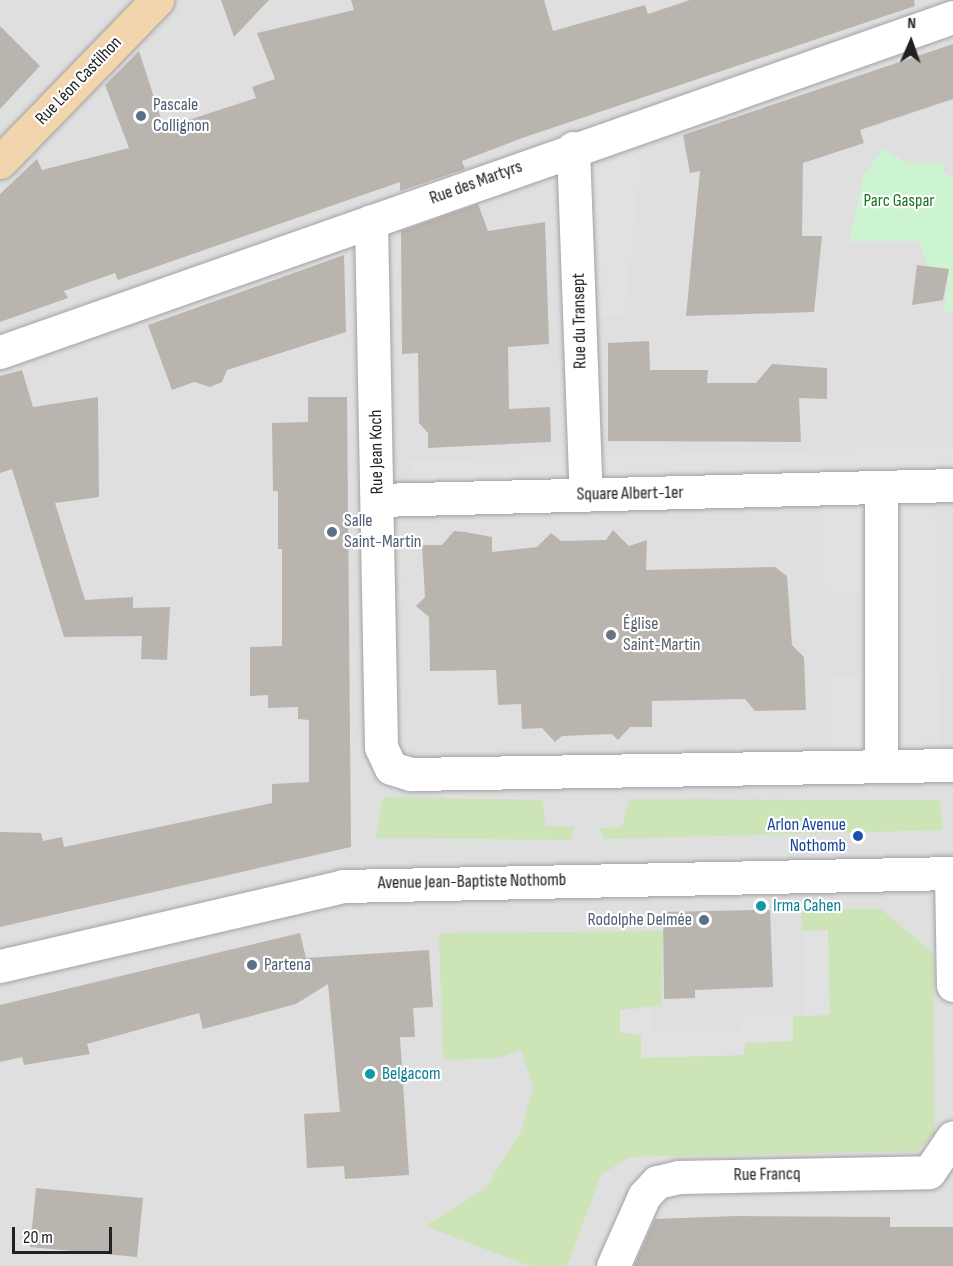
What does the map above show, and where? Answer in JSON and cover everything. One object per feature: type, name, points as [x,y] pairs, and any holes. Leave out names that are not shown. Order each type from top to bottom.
[{"type":"main road","name":"Rue Léon Castilhon","points":[[0,162],[157,0]]},
{"type":"street","name":"Rue des Martyrs","points":[[0,352],[573,148],[953,17]]},
{"type":"street","name":"Rue du Transept","points":[[573,148],[586,495]]},
{"type":"street","name":"Rue Jean Koch","points":[[371,220],[381,747],[391,768],[411,774],[881,766]]},
{"type":"street","name":"Square Albert-1er","points":[[378,500],[953,485]]},
{"type":"street","points":[[881,487],[881,766],[953,765]]},
{"type":"street","points":[[952,873],[953,985]]},
{"type":"street","name":"Avenue Jean-Baptiste Nothomb","points":[[0,966],[343,886],[952,873]]},
{"type":"street","name":"Rue Francq","points":[[613,1266],[644,1196],[657,1182],[678,1177],[928,1172],[953,1137]]},
{"type":"shaded area","points":[[0,0],[953,0],[953,1266],[0,1266]]},
{"type":"shaded area","points":[[642,151],[624,315],[580,322],[578,174]]},
{"type":"shaded area","points":[[953,447],[953,477],[420,489],[407,460]]},
{"type":"shaded area","points":[[934,486],[940,753],[832,755],[830,676],[881,675],[881,591],[825,591],[823,489]]},
{"type":"shaded area","points":[[828,930],[830,1015],[805,1016],[802,931]]},
{"type":"shaded area","points":[[652,1009],[653,1033],[741,1031],[742,1017],[793,1016],[793,1041],[746,1043],[743,1055],[641,1058],[641,1036],[620,1032],[620,1010]]},
{"type":"green space","name":"Parc Gaspar","points":[[883,149],[908,163],[944,163],[943,172],[953,179],[953,312],[944,313],[949,269],[928,266],[919,241],[849,241],[864,175]]},
{"type":"green space","points":[[383,797],[543,800],[545,826],[574,827],[571,840],[376,838]]},
{"type":"green space","points":[[629,799],[940,800],[943,830],[605,839],[598,828],[622,827]]},
{"type":"green space","points":[[802,909],[881,909],[933,953],[935,1134],[916,1151],[629,1157],[601,1175],[567,1266],[529,1266],[425,1226],[486,1188],[521,1131],[533,1087],[521,1049],[499,1058],[443,1060],[439,933],[663,931],[661,1005],[620,1010],[641,1036],[641,1057],[743,1055],[745,1043],[793,1041],[793,1016],[805,1016],[828,930],[802,931]]},
{"type":"building","points":[[221,0],[269,0],[234,37]]},
{"type":"building","points":[[351,0],[544,0],[553,31],[645,5],[648,14],[690,0],[914,0],[915,6],[525,137],[462,161],[465,169],[400,191],[400,182],[118,280],[115,273],[64,291],[68,298],[0,322],[0,194],[37,159],[42,170],[129,148],[105,85],[139,51],[164,128],[256,98],[252,87],[275,79],[257,33],[354,10]]},
{"type":"building","points":[[0,26],[40,66],[0,109]]},
{"type":"building","points":[[953,44],[953,99],[860,130],[864,143],[803,163],[802,236],[822,236],[814,312],[686,316],[700,171],[690,173],[683,135]]},
{"type":"building","points":[[478,204],[488,231],[545,222],[549,344],[508,347],[509,409],[550,407],[551,442],[428,448],[428,433],[419,423],[418,353],[402,354],[401,231]]},
{"type":"building","points":[[344,255],[346,332],[227,370],[222,382],[210,387],[194,382],[172,390],[148,325]]},
{"type":"building","points":[[917,265],[949,269],[943,300],[912,305]]},
{"type":"building","points":[[649,341],[650,370],[708,370],[707,383],[756,383],[772,364],[827,368],[827,399],[799,398],[801,442],[608,441],[608,343]]},
{"type":"building","points":[[22,370],[33,407],[98,397],[99,497],[55,503],[85,600],[133,597],[133,608],[170,607],[167,660],[141,659],[142,636],[64,637],[12,469],[0,473],[0,376]]},
{"type":"building","points":[[308,397],[347,397],[351,847],[0,927],[0,832],[41,833],[43,841],[62,837],[64,847],[272,803],[272,784],[309,782],[309,720],[298,719],[298,707],[268,708],[268,695],[250,696],[250,647],[282,646],[282,549],[278,549],[278,491],[273,491],[272,423],[308,422]]},
{"type":"building","name":"Église Saint-Martin","points":[[613,530],[629,546],[647,540],[646,570],[775,567],[787,576],[792,645],[804,657],[806,710],[755,711],[745,699],[652,701],[652,727],[630,727],[618,740],[612,734],[562,736],[555,742],[542,728],[522,729],[521,704],[498,705],[496,670],[430,671],[429,617],[416,606],[425,597],[422,545],[442,545],[454,531],[465,532],[492,537],[492,552],[537,547],[551,533],[561,541],[606,540]]},
{"type":"building","points":[[770,910],[773,987],[695,990],[695,998],[664,999],[663,912]]},
{"type":"building","points":[[300,933],[306,958],[429,950],[433,1007],[413,1008],[415,1037],[400,1037],[409,1175],[345,1179],[344,1166],[307,1168],[304,1114],[340,1112],[328,984],[296,1004],[203,1029],[199,1013],[87,1044],[90,1054],[24,1065],[22,1057],[0,1062],[0,1005]]},
{"type":"building","points":[[36,1188],[143,1198],[137,1257],[30,1247]]},
{"type":"building","points":[[736,1216],[890,1217],[890,1227],[953,1227],[953,1266],[634,1266],[655,1219]]},
{"type":"place","name":"Pascale Collignon","points":[[141,116]]},
{"type":"place","name":"Salle Saint-Martin","points":[[332,532]]},
{"type":"place","name":"Église Saint-Martin","points":[[611,635]]},
{"type":"place","name":"Arlon Avenue Nothomb","points":[[858,836]]},
{"type":"place","name":"Irma Cahen","points":[[761,906]]},
{"type":"place","name":"Rodolphe Delmée","points":[[704,920]]},
{"type":"place","name":"Partena","points":[[252,965]]},
{"type":"place","name":"Belgacom","points":[[370,1074]]}]
